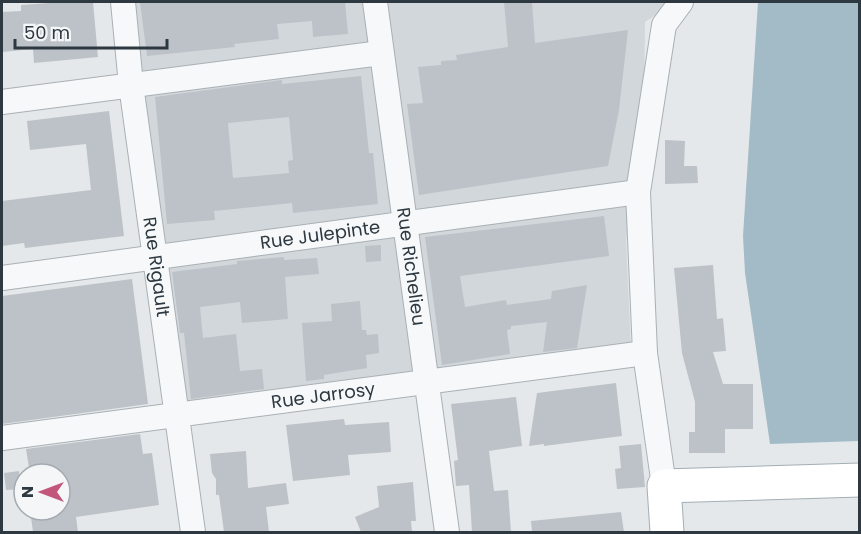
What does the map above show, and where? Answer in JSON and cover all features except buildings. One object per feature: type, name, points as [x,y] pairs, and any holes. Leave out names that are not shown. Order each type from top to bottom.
[{"type":"main road","points":[[667,532],[664,486],[860,480]]},
{"type":"street","name":"Rue Rigault","points":[[123,2],[131,85],[157,257],[193,532]]},
{"type":"street","name":"Rue Richelieu","points":[[375,2],[407,223],[447,532]]},
{"type":"street","points":[[664,486],[645,353],[638,192],[664,25],[681,2]]},
{"type":"street","points":[[2,102],[381,53]]},
{"type":"street","name":"Rue Julepinte","points":[[2,278],[638,192]]},
{"type":"street","name":"Rue Jarrosy","points":[[2,438],[645,353]]},
{"type":"shaded area","points":[[133,2],[675,2],[645,22],[644,104],[626,240],[631,350],[186,424]]},
{"type":"water","points":[[758,2],[859,2],[859,441],[770,444],[745,273],[743,236]]}]
